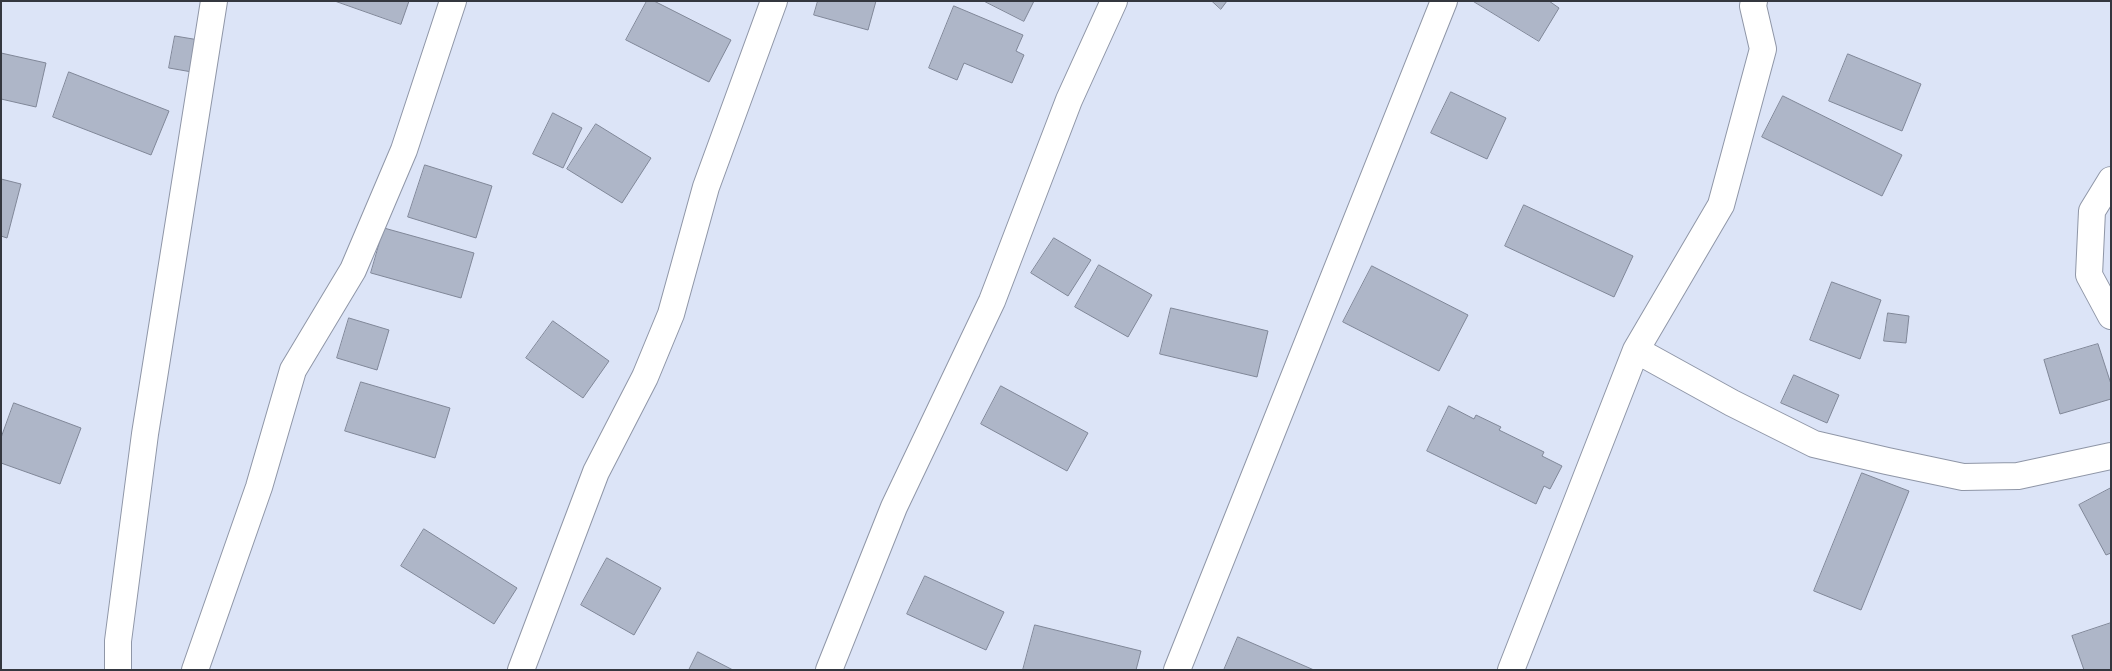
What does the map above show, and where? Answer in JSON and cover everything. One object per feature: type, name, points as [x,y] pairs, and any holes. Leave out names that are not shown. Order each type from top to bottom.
[{"type":"street","points":[[118,670],[118,641],[145,434],[214,1]]},
{"type":"street","points":[[195,670],[259,487],[293,370],[353,270],[404,150],[453,1]]},
{"type":"street","points":[[521,670],[596,472],[645,377],[671,314],[706,187],[774,1]]},
{"type":"street","points":[[829,670],[894,507],[992,301],[1069,100],[1114,1]]},
{"type":"street","points":[[1177,670],[1444,1]]},
{"type":"street","points":[[1511,670],[1636,350],[1721,205],[1764,49],[1753,6],[1754,1]]},
{"type":"street","points":[[2111,180],[2092,211],[2089,275],[2111,316]]},
{"type":"street","points":[[1636,350],[1732,403],[1814,444],[1887,462],[1963,476],[2018,476],[2111,456]]},
{"type":"building","points":[[335,1],[409,1],[401,24]]},
{"type":"building","points":[[647,1],[654,1],[731,40],[709,82],[626,40]]},
{"type":"building","points":[[818,1],[876,1],[868,30],[814,15]]},
{"type":"building","points":[[984,1],[1034,1],[1024,21]]},
{"type":"building","points":[[1212,1],[1227,1],[1221,9]]},
{"type":"building","points":[[1473,1],[1549,1],[1559,8],[1539,41]]},
{"type":"building","points":[[954,6],[1023,35],[1016,51],[1024,55],[1012,83],[964,63],[957,80],[929,68]]},
{"type":"building","points":[[175,36],[199,40],[192,72],[169,68]]},
{"type":"building","points":[[1,53],[46,63],[36,107],[1,99]]},
{"type":"building","points":[[1848,54],[1921,84],[1902,131],[1829,101]]},
{"type":"building","points":[[69,72],[169,111],[151,155],[53,117]]},
{"type":"building","points":[[1451,92],[1506,118],[1487,159],[1431,133]]},
{"type":"building","points":[[1783,96],[1902,155],[1882,196],[1762,137]]},
{"type":"building","points":[[553,113],[582,128],[563,168],[533,154]]},
{"type":"building","points":[[596,124],[651,158],[622,203],[567,169]]},
{"type":"building","points":[[425,165],[492,186],[476,238],[408,217]]},
{"type":"building","points":[[1,179],[21,184],[7,238],[1,236]]},
{"type":"building","points":[[1524,205],[1633,256],[1614,297],[1505,246]]},
{"type":"building","points":[[384,228],[474,253],[461,298],[371,273]]},
{"type":"building","points":[[1054,238],[1091,260],[1068,296],[1031,273]]},
{"type":"building","points":[[1099,265],[1152,295],[1128,337],[1075,307]]},
{"type":"building","points":[[1372,266],[1468,315],[1439,371],[1343,322]]},
{"type":"building","points":[[1832,282],[1881,300],[1860,359],[1810,340]]},
{"type":"building","points":[[1171,308],[1268,331],[1257,377],[1160,354]]},
{"type":"building","points":[[1888,313],[1909,316],[1906,343],[1884,341]]},
{"type":"building","points":[[349,318],[389,330],[377,370],[337,358]]},
{"type":"building","points":[[553,321],[609,361],[583,398],[526,358]]},
{"type":"building","points":[[2098,344],[2111,384],[2111,399],[2060,414],[2044,360]]},
{"type":"building","points":[[1794,375],[1839,395],[1827,423],[1781,403]]},
{"type":"building","points":[[361,382],[450,408],[435,458],[345,431]]},
{"type":"building","points":[[1001,386],[1088,433],[1067,471],[981,424]]},
{"type":"building","points":[[14,403],[81,428],[60,484],[1,463],[1,438]]},
{"type":"building","points":[[1449,406],[1474,419],[1476,415],[1501,427],[1499,430],[1544,452],[1542,456],[1562,466],[1550,489],[1544,486],[1536,504],[1427,451]]},
{"type":"building","points":[[1862,473],[1909,491],[1861,610],[1814,591]]},
{"type":"building","points":[[2111,488],[2111,553],[2106,555],[2079,505]]},
{"type":"building","points":[[424,529],[517,588],[494,624],[401,566]]},
{"type":"building","points":[[607,558],[661,588],[634,635],[581,605]]},
{"type":"building","points":[[925,576],[1004,612],[986,650],[907,614]]},
{"type":"building","points":[[2111,623],[2111,670],[2084,670],[2072,636]]},
{"type":"building","points":[[1035,625],[1141,651],[1136,670],[1023,670]]},
{"type":"building","points":[[1238,637],[1314,670],[1224,670]]},
{"type":"building","points":[[698,652],[733,670],[689,670]]}]
